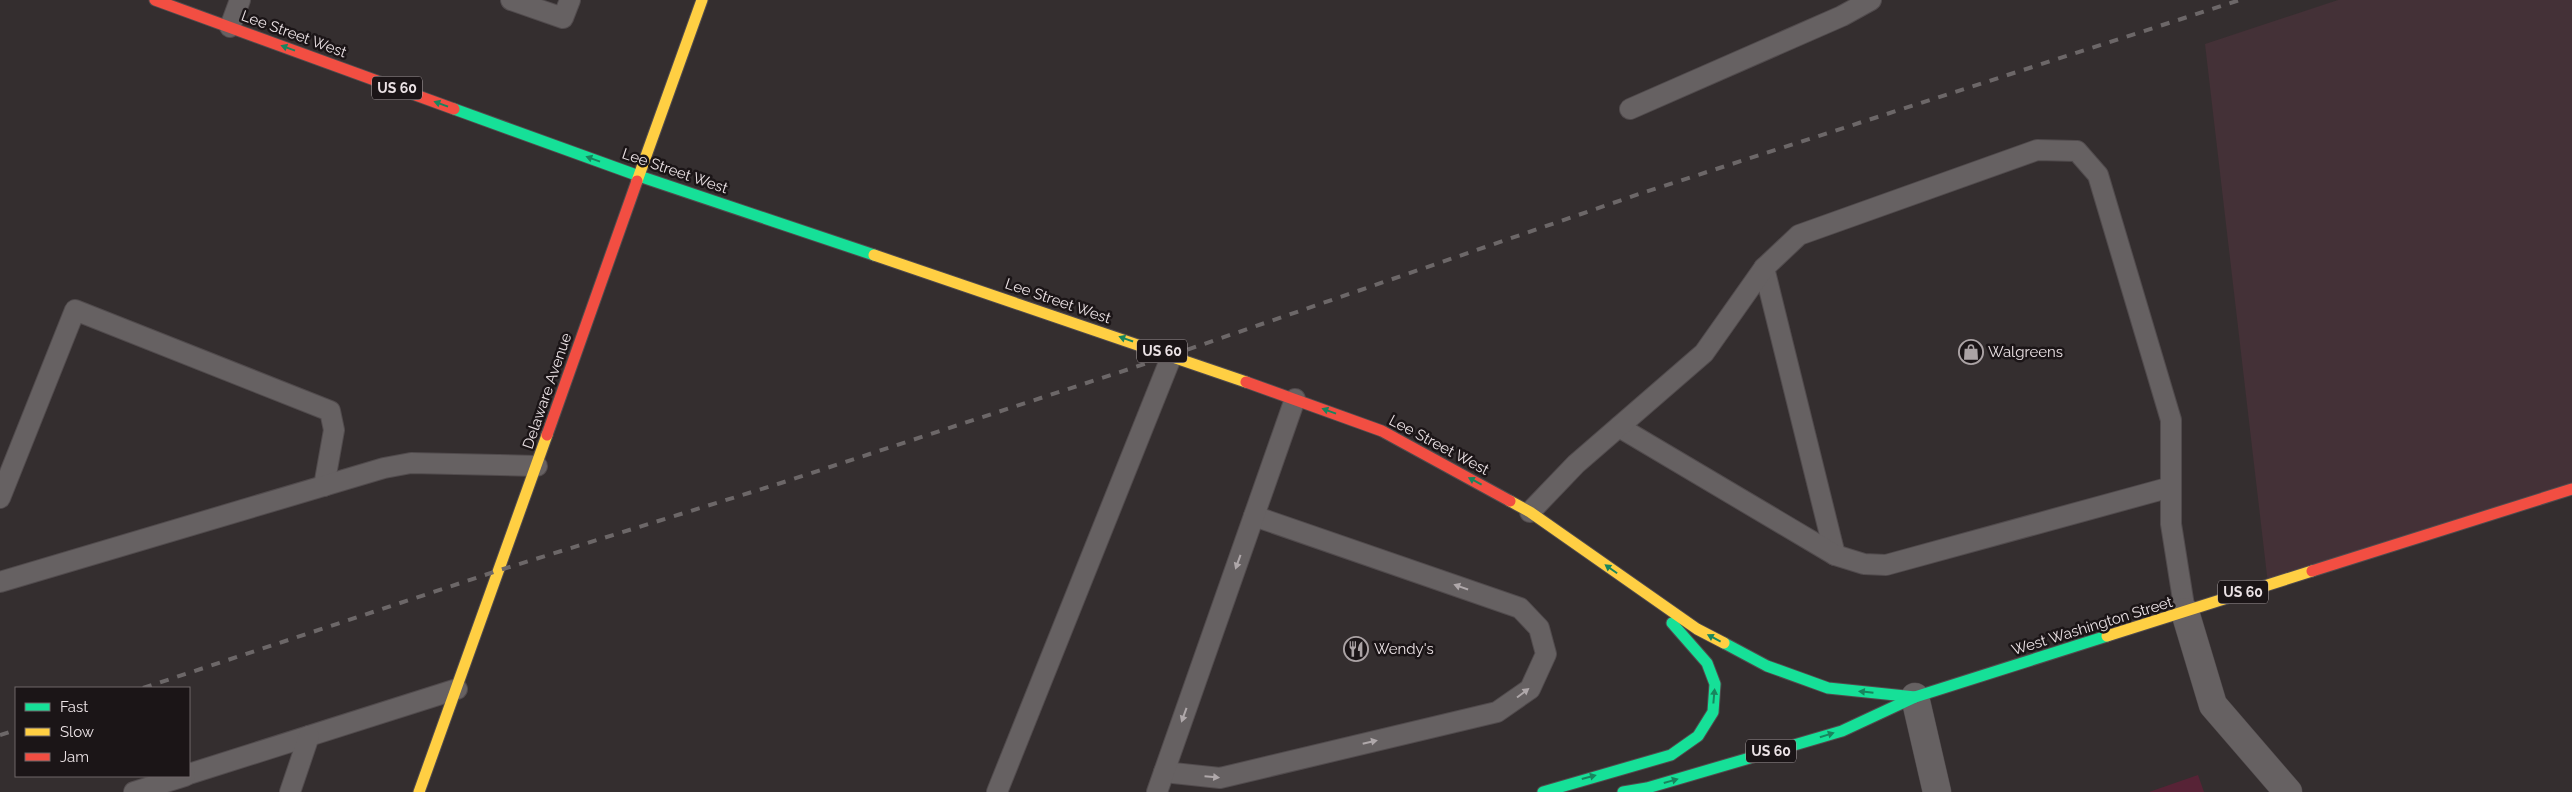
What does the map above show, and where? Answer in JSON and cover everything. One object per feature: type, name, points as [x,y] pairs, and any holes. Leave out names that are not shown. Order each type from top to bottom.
[{"type":"main road","name":"Lee Street West","points":[[155,0],[639,176],[1172,355],[1382,431],[1530,512],[1697,629],[1767,666],[1828,688],[1915,697]]},
{"type":"main road","name":"Delaware Avenue","points":[[419,792],[702,0]]},
{"type":"main road","name":"West Washington Street","points":[[1623,792],[1647,788],[1842,730],[1915,697],[2572,489]]},
{"type":"main road","points":[[1543,792],[1672,755],[1698,736],[1713,712],[1715,684],[1706,663],[1651,598]]},
{"type":"street","points":[[2185,612],[2213,705],[2288,792]]},
{"type":"street","points":[[1915,697],[1937,792]]},
{"type":"lane","points":[[230,27],[240,0]]},
{"type":"lane","points":[[511,0],[563,18],[570,0]]},
{"type":"lane","points":[[1630,109],[1842,16],[1871,0]]},
{"type":"lane","points":[[1530,512],[1576,464],[1704,353],[1764,268],[1799,235],[2037,150],[2077,151],[2098,175],[2171,420],[2171,524],[2185,612]]},
{"type":"lane","points":[[1764,268],[1835,555]]},
{"type":"lane","points":[[0,498],[75,310],[330,411],[334,430],[324,486]]},
{"type":"lane","points":[[997,792],[1172,355]]},
{"type":"lane","points":[[1156,792],[1295,399]]},
{"type":"lane","points":[[1619,427],[1835,555],[1864,564],[1886,565],[2171,487]]},
{"type":"lane","points":[[0,582],[411,462],[537,466]]},
{"type":"lane","points":[[1164,772],[1220,778],[1497,712],[1530,689],[1546,654],[1539,628],[1520,608],[1254,516]]},
{"type":"lane","points":[[190,774],[457,689]]},
{"type":"lane","points":[[290,792],[309,736]]},
{"type":"lane","points":[[134,792],[182,777]]},
{"type":"shaded area","points":[[2338,0],[2572,0],[2572,489],[2268,584],[2205,44]]},
{"type":"shaded area","points":[[2198,775],[2204,792],[2149,792]]},
{"type":"railway","points":[[146,687],[500,570],[781,483],[1172,355],[1642,193],[2240,0]]},
{"type":"railway","points":[[0,735],[15,730]]},
{"type":"traffic: fast","points":[[454,109],[639,176],[874,255]]},
{"type":"traffic: fast","points":[[1543,792],[1671,755],[1698,736],[1713,712],[1715,684],[1707,663],[1672,623]]},
{"type":"traffic: fast","points":[[1623,792],[1647,788],[1842,731],[1915,697],[2107,636]]},
{"type":"traffic: fast","points":[[1724,643],[1767,666],[1828,688],[1915,697]]},
{"type":"traffic: slow","points":[[637,181],[702,0]]},
{"type":"traffic: slow","points":[[874,255],[1246,382]]},
{"type":"traffic: slow","points":[[419,792],[547,435]]},
{"type":"traffic: slow","points":[[1510,501],[1530,512],[1697,629],[1724,643]]},
{"type":"traffic: slow","points":[[2107,636],[2312,571]]},
{"type":"traffic: jam","points":[[155,0],[454,109]]},
{"type":"traffic: jam","points":[[547,435],[637,181]]},
{"type":"traffic: jam","points":[[1246,382],[1382,431],[1510,501]]},
{"type":"traffic: jam","points":[[2312,571],[2572,489]]},
{"type":"place","name":"Walgreens","points":[[1971,352]]},
{"type":"place","name":"Wendy's","points":[[1356,649]]}]
